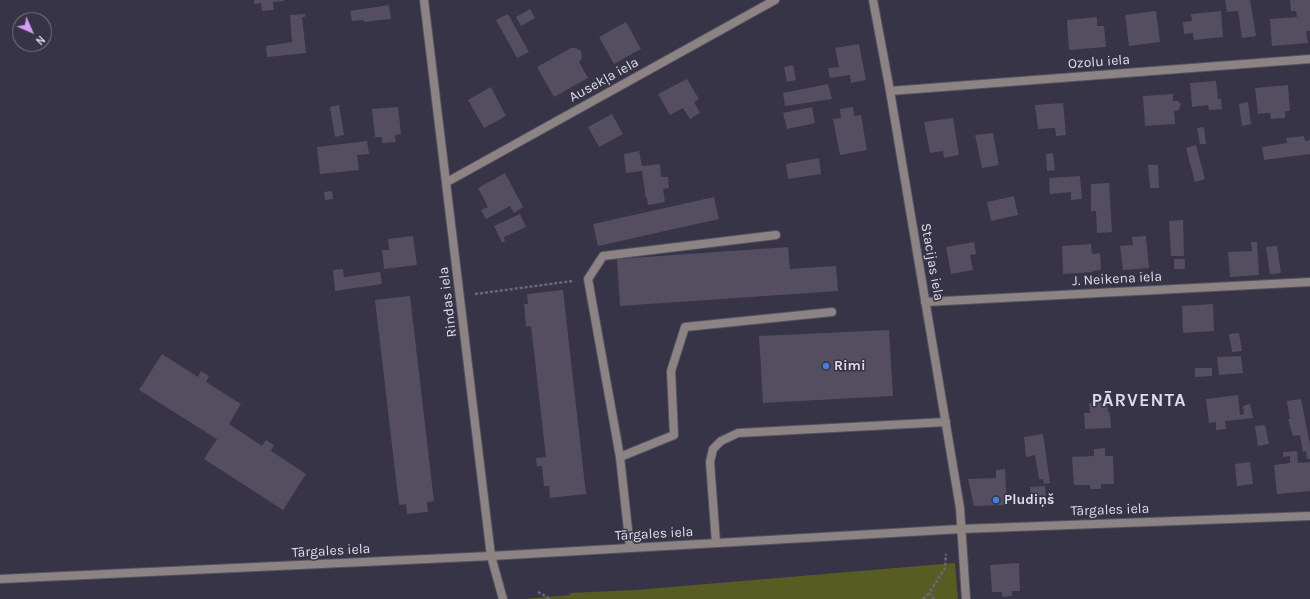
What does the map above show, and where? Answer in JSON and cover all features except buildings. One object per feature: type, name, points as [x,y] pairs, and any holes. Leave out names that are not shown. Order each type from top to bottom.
[{"type":"street","name":"Rindas iela","points":[[424,0],[492,556],[503,599]]},
{"type":"street","name":"Ausekļa iela","points":[[447,182],[775,0]]},
{"type":"street","name":"Stacijas iela","points":[[873,0],[890,91],[960,508],[966,599]]},
{"type":"street","name":"Ozolu iela","points":[[890,91],[1310,59]]},
{"type":"street","points":[[630,548],[620,457],[588,279],[603,256],[776,235]]},
{"type":"street","name":"J. Neikena iela","points":[[925,302],[1310,282]]},
{"type":"street","points":[[620,457],[674,435],[671,371],[685,327],[832,312]]},
{"type":"street","points":[[716,543],[710,462],[713,449],[721,441],[738,433],[946,422]]},
{"type":"street","name":"Tārgales iela","points":[[0,579],[492,556],[961,529],[1310,516]]},
{"type":"path","points":[[460,295],[588,279]]},
{"type":"path","points":[[923,599],[929,593],[945,568],[946,552]]},
{"type":"path","points":[[538,592],[550,599]]},
{"type":"path","points":[[929,593],[934,599]]},
{"type":"green space","points":[[955,563],[958,599],[524,599],[570,595],[570,593],[635,590]]},
{"type":"place","name":"Rimi","points":[[826,366]]},
{"type":"place","name":"Pludiņš","points":[[996,500]]},
{"type":"district","name":"PĀRVENTA","points":[[1139,401]]}]
